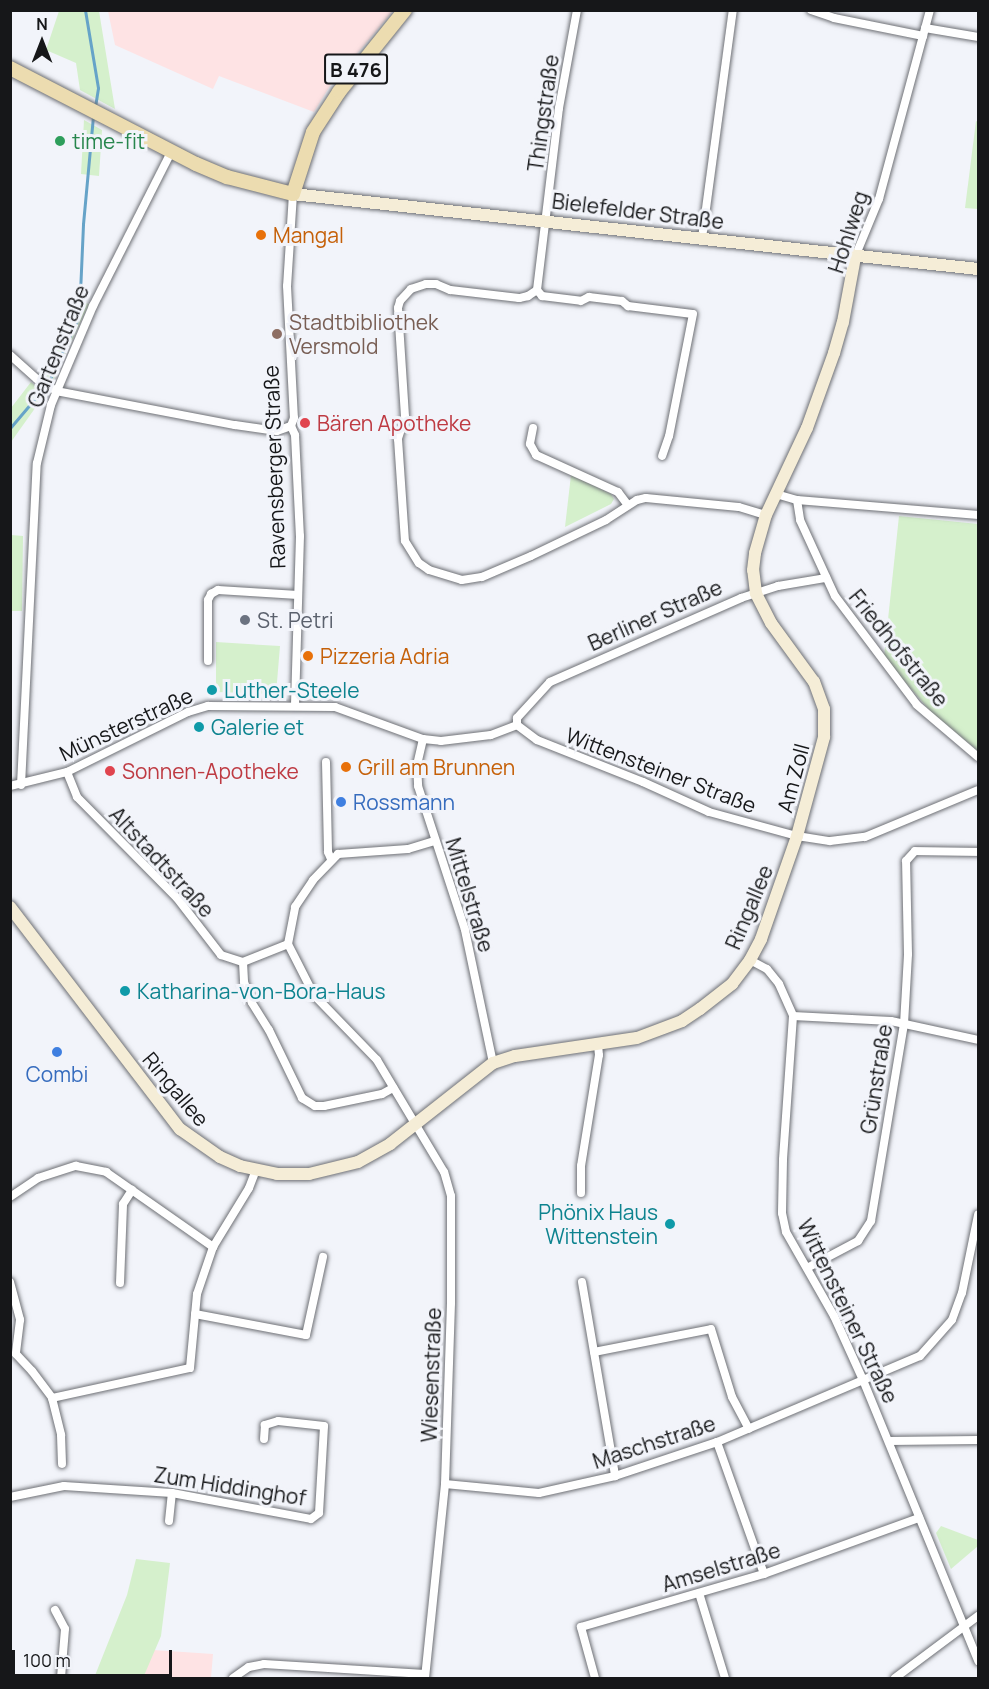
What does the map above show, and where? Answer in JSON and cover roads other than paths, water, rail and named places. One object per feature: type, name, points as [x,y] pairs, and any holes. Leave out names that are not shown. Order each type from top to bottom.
[{"type":"main road","name":"Ravensberger Straße","points":[[293,194],[313,132],[339,92],[405,10]]},
{"type":"main road","points":[[10,68],[171,152],[227,177],[293,194]]},
{"type":"street","name":"Thingstraße","points":[[537,290],[559,108],[577,10]]},
{"type":"street","points":[[702,238],[733,10]]},
{"type":"street","points":[[811,10],[834,18],[924,32],[978,37]]},
{"type":"street","name":"Hohlweg","points":[[777,494],[807,428],[834,353],[843,322],[855,257],[879,199],[930,10]]},
{"type":"street","name":"Gartenstraße","points":[[21,785],[37,463],[53,390],[115,258],[171,152]]},
{"type":"street","name":"Bielefelder Straße","points":[[293,194],[978,269]]},
{"type":"street","name":"Ravensberger Straße","points":[[293,194],[287,284],[294,418],[291,426],[295,435],[300,536],[295,706]]},
{"type":"street","points":[[662,456],[669,436],[693,314],[628,306],[621,301],[589,297],[580,301],[542,296],[537,290],[528,296],[519,298],[450,291],[436,284],[426,284],[411,289],[400,301],[397,325],[401,350],[405,417],[398,439],[405,541],[419,563],[429,570],[462,580],[482,577],[606,520],[627,504],[646,498],[740,507],[766,514]]},
{"type":"street","points":[[10,355],[53,390],[236,425],[277,431],[291,426]]},
{"type":"street","points":[[533,428],[531,444],[536,455],[618,492],[627,504]]},
{"type":"street","points":[[777,494],[797,500],[978,514]]},
{"type":"street","name":"Berliner Straße","points":[[517,725],[517,718],[550,682],[756,593],[755,553],[766,514],[777,494]]},
{"type":"street","name":"Friedhofstraße","points":[[797,500],[800,520],[835,596],[917,705],[978,758]]},
{"type":"street","name":"Friedhofstraße","points":[[756,593],[798,582],[826,578]]},
{"type":"street","points":[[208,661],[208,600],[211,594],[218,591],[298,595]]},
{"type":"street","name":"Am Zoll","points":[[756,593],[771,622],[814,682],[824,709],[824,737],[798,836],[830,841],[865,837],[978,790]]},
{"type":"street","name":"Münsterstraße","points":[[10,786],[67,772],[188,712],[208,706],[295,706]]},
{"type":"street","points":[[295,706],[335,707],[423,739],[467,740],[491,735],[517,725]]},
{"type":"street","name":"Wittensteiner Straße","points":[[517,725],[537,740],[643,782],[709,812],[798,836]]},
{"type":"street","name":"Mittelstraße","points":[[423,739],[417,764],[418,786],[465,930],[493,1063]]},
{"type":"street","points":[[326,762],[328,852],[331,859]]},
{"type":"street","name":"Altstadtstraße","points":[[67,772],[77,797],[177,898],[222,955],[243,963]]},
{"type":"street","name":"Ringallee","points":[[10,906],[180,1129],[220,1157],[256,1170],[277,1174],[326,1171],[358,1162],[390,1144],[493,1063],[515,1056],[598,1045],[659,1032],[682,1022],[732,984],[750,960],[772,910],[798,836]]},
{"type":"street","points":[[393,1088],[382,1094],[324,1106],[308,1103],[298,1092],[269,1030],[252,1003],[244,982],[243,963],[288,945],[295,907],[331,859],[345,852],[387,851],[435,841]]},
{"type":"street","name":"Grünstraße","points":[[807,1268],[858,1241],[871,1221],[904,1024],[908,954],[906,861],[915,851],[978,852]]},
{"type":"street","points":[[10,927],[22,921]]},
{"type":"street","name":"Wiesenstraße","points":[[288,945],[314,995],[377,1060],[444,1172],[451,1196],[451,1303],[445,1484],[425,1676]]},
{"type":"street","name":"Wittensteiner Straße","points":[[750,960],[767,969],[779,984],[793,1017],[783,1160],[782,1213],[786,1232],[834,1316],[863,1380],[978,1661]]},
{"type":"street","points":[[793,1017],[855,1018],[904,1024],[978,1040]]},
{"type":"street","points":[[580,1193],[581,1166],[599,1055],[598,1045]]},
{"type":"street","points":[[10,1197],[17,1190],[38,1178],[76,1166],[105,1172],[213,1247]]},
{"type":"street","points":[[52,1398],[190,1368],[197,1294],[213,1247],[249,1188],[256,1170]]},
{"type":"street","points":[[10,1181],[17,1190]]},
{"type":"street","points":[[120,1283],[123,1204],[132,1190]]},
{"type":"street","name":"Maschstraße","points":[[445,1484],[539,1493],[615,1476],[717,1442],[920,1356],[952,1320],[962,1293],[978,1215]]},
{"type":"street","points":[[195,1314],[306,1335],[323,1257]]},
{"type":"street","points":[[10,1282],[20,1320],[13,1356],[52,1398],[61,1435],[62,1464]]},
{"type":"street","points":[[582,1282],[615,1476]]},
{"type":"street","points":[[594,1352],[711,1329],[732,1397],[749,1429]]},
{"type":"street","name":"Zum Hiddinghof","points":[[10,1497],[64,1486],[172,1493],[311,1519],[319,1513],[324,1426],[278,1421],[265,1425],[264,1439]]},
{"type":"street","points":[[889,1441],[978,1440]]},
{"type":"street","points":[[717,1442],[764,1574]]},
{"type":"street","points":[[168,1521],[172,1493]]},
{"type":"street","name":"Amselstraße","points":[[595,1678],[582,1627],[764,1574],[919,1518]]},
{"type":"street","points":[[699,1593],[725,1678]]},
{"type":"street","points":[[55,1610],[65,1629],[61,1678]]},
{"type":"street","points":[[895,1678],[978,1616]]},
{"type":"street","points":[[233,1678],[249,1667],[264,1664],[425,1676]]},
{"type":"waterway","points":[[85,10],[98,88],[95,106]]},
{"type":"waterway","points":[[10,428],[48,383],[79,316],[83,224],[93,116]]},
{"type":"place","name":"time-fit","points":[[60,141]]},
{"type":"place","name":"Mangal","points":[[261,235]]},
{"type":"place","name":"Stadtbibliothek Versmold","points":[[277,334]]},
{"type":"place","name":"Bären Apotheke","points":[[305,423]]},
{"type":"place","name":"St. Petri","points":[[245,620]]},
{"type":"place","name":"Pizzeria Adria","points":[[308,656]]},
{"type":"place","name":"Luther-Steele","points":[[212,690]]},
{"type":"place","name":"Galerie et","points":[[199,727]]},
{"type":"place","name":"Grill am Brunnen","points":[[346,767]]},
{"type":"place","name":"Sonnen-Apotheke","points":[[110,771]]},
{"type":"place","name":"Rossmann","points":[[341,802]]},
{"type":"place","name":"Katharina-von-Bora-Haus","points":[[125,991]]},
{"type":"place","name":"Combi","points":[[57,1052]]},
{"type":"place","name":"Phönix Haus Wittenstein","points":[[670,1224]]}]
